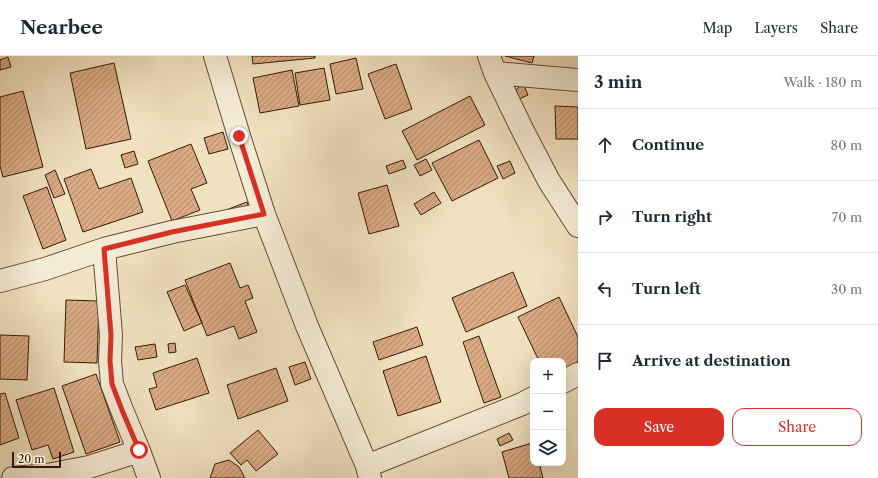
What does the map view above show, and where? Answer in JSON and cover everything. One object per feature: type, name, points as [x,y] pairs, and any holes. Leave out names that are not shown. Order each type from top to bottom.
[{"type":"street","points":[[215,56],[264,214],[368,472],[530,400]]},
{"type":"street","points":[[492,65],[578,80]]},
{"type":"street","points":[[492,65],[522,129],[549,181],[578,226]]},
{"type":"street","points":[[0,281],[45,269],[104,249],[172,232],[264,214]]},
{"type":"street","points":[[104,249],[111,335],[110,361],[112,384],[149,478]]},
{"type":"street","points":[[566,380],[578,374]]},
{"type":"street","points":[[13,478],[47,475],[89,468],[139,450]]},
{"type":"building","points":[[252,56],[315,56],[315,58],[253,64]]},
{"type":"building","points":[[505,56],[534,56],[532,63]]},
{"type":"building","points":[[8,57],[11,67],[0,70],[0,60]]},
{"type":"building","points":[[356,58],[363,89],[336,94],[330,64]]},
{"type":"building","points":[[114,63],[131,139],[86,149],[70,73]]},
{"type":"building","points":[[396,64],[412,109],[385,119],[368,74]]},
{"type":"building","points":[[324,68],[330,100],[300,105],[295,73]]},
{"type":"building","points":[[292,70],[299,106],[260,113],[253,78]]},
{"type":"building","points":[[523,83],[528,95],[517,100],[514,92]]},
{"type":"building","points":[[23,91],[43,167],[3,177],[0,166],[0,97]]},
{"type":"building","points":[[470,96],[485,125],[417,160],[402,131]]},
{"type":"building","points":[[555,106],[578,107],[578,139],[556,139]]},
{"type":"building","points":[[223,132],[228,149],[209,154],[204,138]]},
{"type":"building","points":[[479,140],[498,178],[452,201],[432,163]]},
{"type":"building","points":[[191,144],[207,183],[191,189],[200,210],[172,221],[148,161]]},
{"type":"building","points":[[134,151],[138,164],[125,168],[121,155]]},
{"type":"building","points":[[426,159],[432,170],[420,176],[414,165]]},
{"type":"building","points":[[403,160],[406,168],[389,174],[386,166]]},
{"type":"building","points":[[510,161],[515,173],[503,179],[497,166]]},
{"type":"building","points":[[91,169],[99,189],[131,178],[143,212],[83,232],[64,179]]},
{"type":"building","points":[[55,170],[65,194],[54,198],[45,175]]},
{"type":"building","points":[[387,185],[399,226],[369,234],[358,193]]},
{"type":"building","points":[[47,187],[66,240],[43,249],[23,196]]},
{"type":"building","points":[[434,192],[441,203],[421,215],[414,204]]},
{"type":"building","points":[[247,202],[250,211],[229,219],[226,210]]},
{"type":"building","points":[[230,263],[240,288],[248,285],[253,298],[245,301],[257,332],[239,339],[234,326],[207,336],[185,280]]},
{"type":"building","points":[[513,272],[527,306],[466,332],[452,298]]},
{"type":"building","points":[[185,285],[202,323],[184,331],[167,292]]},
{"type":"building","points":[[559,297],[578,337],[578,366],[566,372],[566,358],[538,358],[518,317]]},
{"type":"building","points":[[66,300],[99,301],[97,363],[64,362]]},
{"type":"building","points":[[417,327],[423,345],[379,360],[373,342]]},
{"type":"building","points":[[0,335],[29,336],[27,380],[0,379]]},
{"type":"building","points":[[479,336],[501,397],[484,403],[463,342]]},
{"type":"building","points":[[175,343],[176,352],[169,353],[168,344]]},
{"type":"building","points":[[155,344],[157,357],[138,360],[135,347]]},
{"type":"building","points":[[426,356],[441,402],[398,416],[383,371]]},
{"type":"building","points":[[197,358],[209,393],[156,410],[149,389],[157,387],[153,373]]},
{"type":"building","points":[[305,362],[311,379],[295,385],[289,367]]},
{"type":"building","points":[[276,368],[288,401],[238,419],[227,385]]},
{"type":"building","points":[[96,374],[120,442],[86,454],[62,386]]},
{"type":"building","points":[[54,388],[74,452],[53,459],[48,445],[32,450],[16,400]]},
{"type":"building","points":[[5,393],[19,438],[0,445],[0,394]]},
{"type":"building","points":[[258,430],[278,454],[256,471],[247,460],[241,465],[230,453]]},
{"type":"building","points":[[509,433],[513,440],[500,446],[497,439]]},
{"type":"building","points":[[530,444],[530,466],[540,466],[543,478],[509,478],[502,452]]},
{"type":"building","points":[[229,460],[239,467],[245,478],[210,478],[215,464]]},
{"type":"route","points":[[139,450],[112,384],[110,373],[111,335],[104,249],[172,232],[264,214],[239,136]]}]
